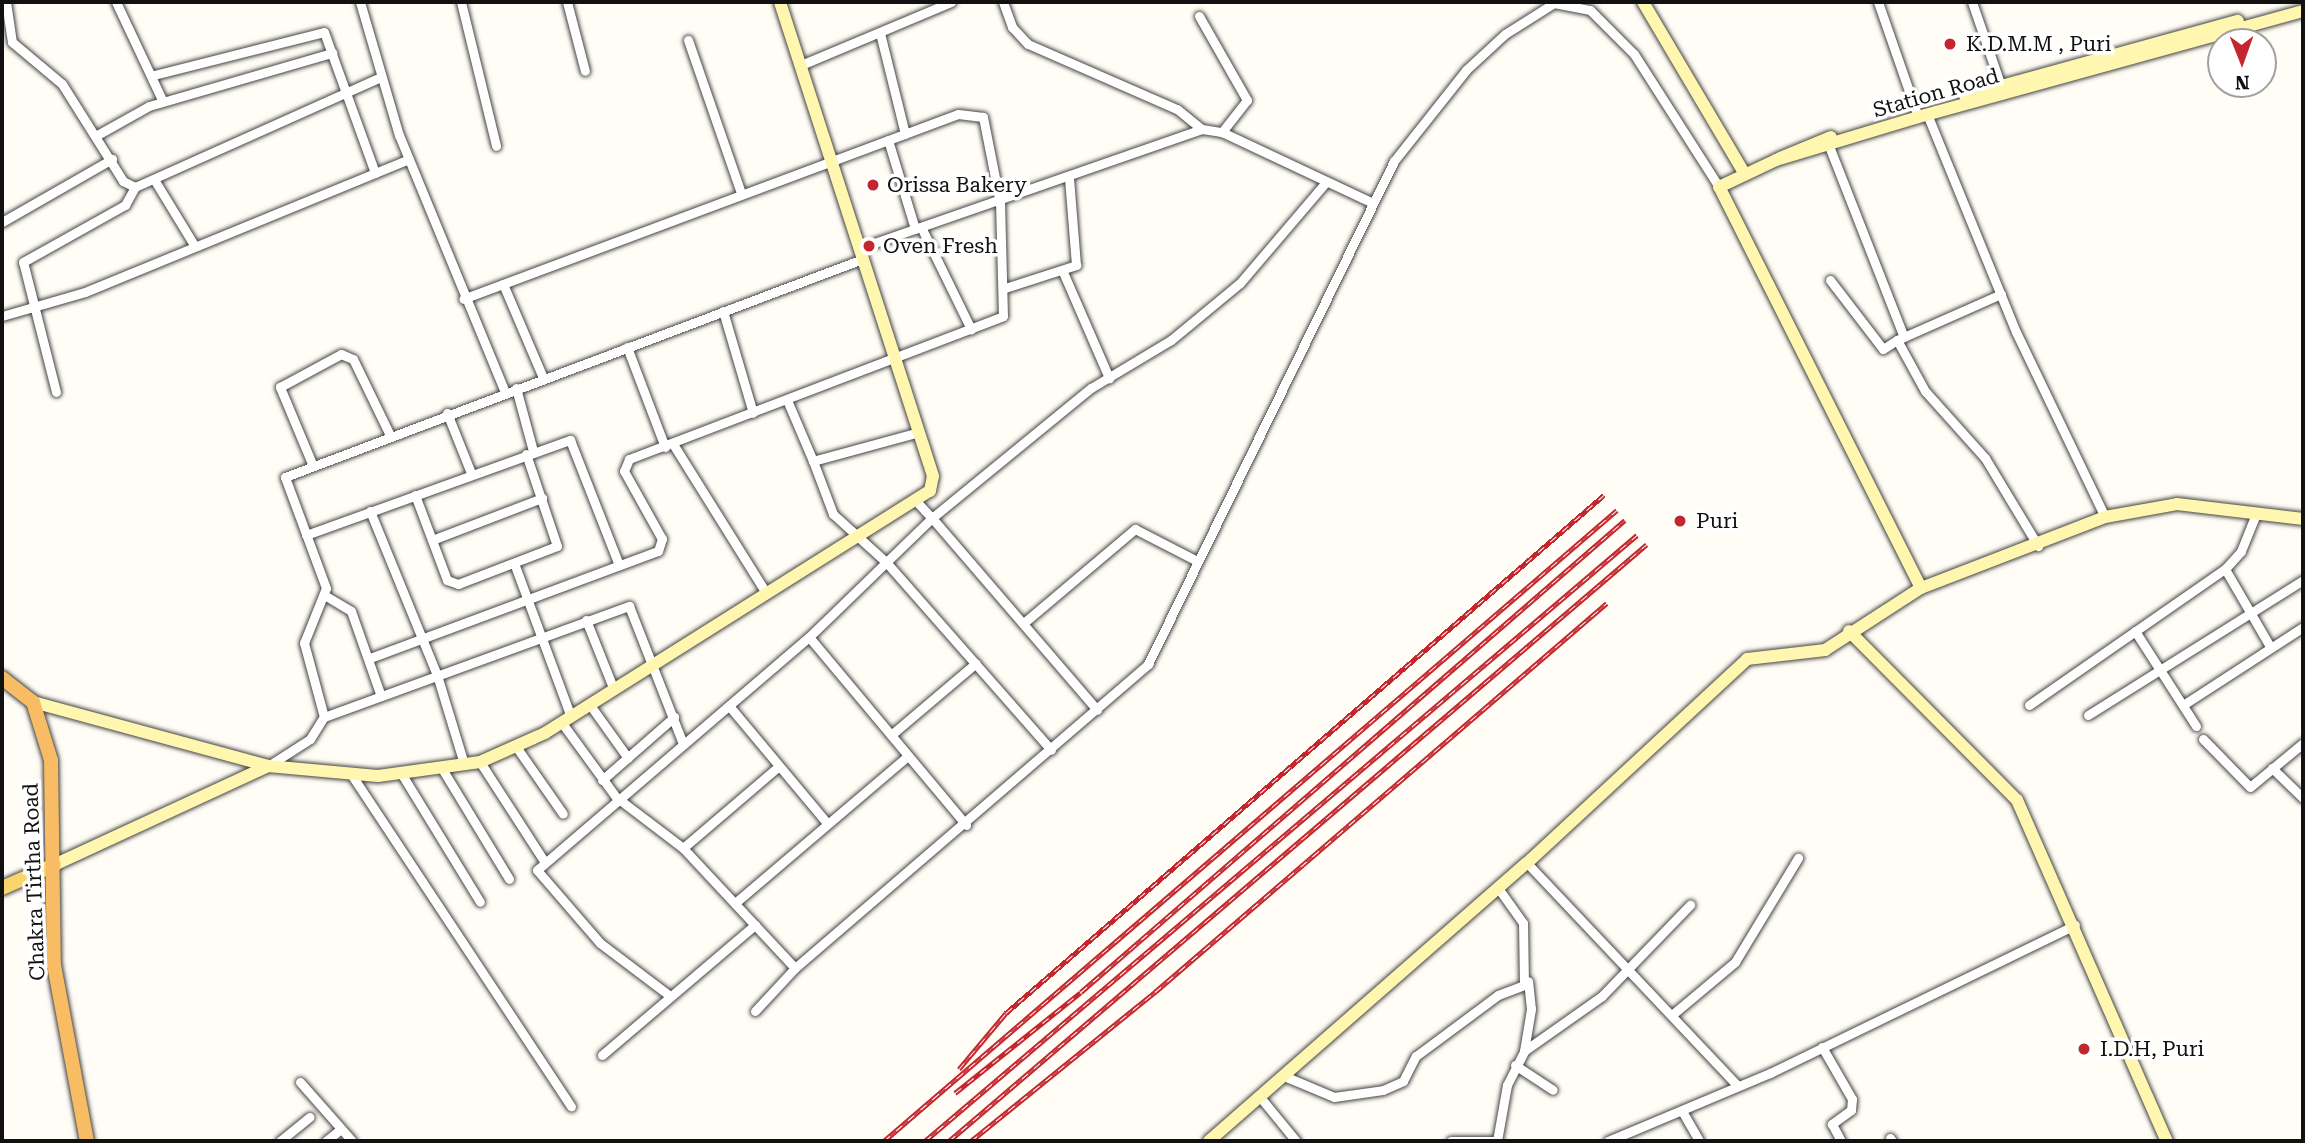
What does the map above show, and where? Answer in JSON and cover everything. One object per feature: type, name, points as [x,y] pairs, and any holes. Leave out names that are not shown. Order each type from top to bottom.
[{"type":"highway","points":[[2,678],[33,702]]},
{"type":"highway","name":"Chakra Tirtha Road","points":[[33,702],[51,760],[54,965],[87,1141]]},
{"type":"main road","points":[[1643,2],[1744,173]]},
{"type":"main road","points":[[2002,89],[2303,3]]},
{"type":"main road","points":[[33,702],[268,766],[353,776],[401,773],[480,762],[517,748],[566,720],[916,501],[934,482],[781,6]]},
{"type":"main road","name":"Station Road","points":[[1719,187],[1776,160],[1829,146],[2002,89],[2303,11]]},
{"type":"main road","points":[[1776,160],[1921,114]]},
{"type":"main road","points":[[1719,187],[1921,588]]},
{"type":"main road","points":[[1209,1141],[1527,863],[1747,659],[1816,652],[1921,588],[2105,517],[2177,504],[2303,519]]},
{"type":"main road","points":[[1849,631],[2017,800],[2075,925],[2167,1141]]},
{"type":"main road","points":[[2,888],[268,766]]},
{"type":"street","points":[[6,2],[12,42],[54,75],[99,134],[123,181],[135,187],[155,181],[345,89],[381,77]]},
{"type":"street","points":[[116,2],[154,75],[163,102]]},
{"type":"street","points":[[360,2],[408,159],[463,299],[505,392]]},
{"type":"street","points":[[461,2],[496,146]]},
{"type":"street","points":[[567,2],[585,71]]},
{"type":"street","points":[[801,65],[951,2]]},
{"type":"street","points":[[1003,2],[1012,27],[1028,44],[1177,109],[1202,129]]},
{"type":"street","points":[[1878,2],[1921,114],[2105,517]]},
{"type":"street","points":[[1972,2],[2002,89]]},
{"type":"street","points":[[755,1011],[796,968],[966,825],[1148,664],[1371,202],[1394,161],[1466,70],[1534,12],[1554,3],[1590,10],[1627,45],[1719,187]]},
{"type":"street","points":[[1199,16],[1247,100],[1222,132]]},
{"type":"street","points":[[154,75],[320,30],[332,53],[375,173]]},
{"type":"street","points":[[880,33],[905,134]]},
{"type":"street","points":[[688,40],[741,193]]},
{"type":"street","points":[[99,134],[163,102],[332,53]]},
{"type":"street","points":[[370,658],[662,548],[623,466],[669,445],[1003,316],[1005,288],[1000,203],[980,113],[888,140],[463,299]]},
{"type":"street","points":[[381,696],[370,658],[351,611],[326,596],[285,477],[389,433],[627,347],[861,258],[880,241],[1000,203],[1202,129],[1222,132],[1325,183],[1371,202]]},
{"type":"street","points":[[888,140],[918,228],[971,329]]},
{"type":"street","points":[[1829,146],[1901,339],[1926,391],[1985,458],[2038,545]]},
{"type":"street","points":[[2,222],[112,159]]},
{"type":"street","points":[[2,316],[30,310],[408,159]]},
{"type":"street","points":[[1005,288],[1063,272],[1078,261],[1069,177]]},
{"type":"street","points":[[155,181],[194,245]]},
{"type":"street","points":[[670,996],[600,943],[539,879],[544,861],[616,797],[730,707],[809,637],[932,518],[1109,378],[1171,340],[1240,283],[1325,183]]},
{"type":"street","points":[[56,392],[30,310],[23,262],[125,205],[135,187]]},
{"type":"street","points":[[861,258],[880,241]]},
{"type":"street","points":[[1063,272],[1109,378]]},
{"type":"street","points":[[1830,281],[1883,349],[2001,294]]},
{"type":"street","points":[[503,284],[543,378]]},
{"type":"street","points":[[723,311],[753,413]]},
{"type":"street","points":[[627,347],[669,445],[766,593]]},
{"type":"street","points":[[313,466],[280,387],[341,354],[353,359],[389,433]]},
{"type":"street","points":[[415,495],[450,584],[514,563],[557,545],[542,498],[516,388]]},
{"type":"street","points":[[787,400],[833,514],[887,562],[1051,750]]},
{"type":"street","points":[[447,413],[471,473]]},
{"type":"street","points":[[813,461],[919,432]]},
{"type":"street","points":[[306,535],[530,452],[573,442],[619,565]]},
{"type":"street","points":[[432,540],[542,498]]},
{"type":"street","points":[[916,501],[1026,621],[1097,710]]},
{"type":"street","points":[[370,511],[437,675],[464,764]]},
{"type":"street","points":[[2029,705],[2225,569],[2241,551],[2256,514]]},
{"type":"street","points":[[1026,621],[1135,528],[1197,561]]},
{"type":"street","points":[[514,563],[566,720],[602,780],[616,797],[683,848],[796,968]]},
{"type":"street","points":[[2225,569],[2271,648]]},
{"type":"street","points":[[2088,715],[2303,580]]},
{"type":"street","points":[[324,717],[304,643],[326,596]]},
{"type":"street","points":[[268,766],[310,739],[324,717],[586,620],[633,607],[683,744]]},
{"type":"street","points":[[586,620],[614,690]]},
{"type":"street","points":[[2183,705],[2303,627]]},
{"type":"street","points":[[2135,631],[2196,726]]},
{"type":"street","points":[[809,637],[966,825]]},
{"type":"street","points":[[891,735],[976,663]]},
{"type":"street","points":[[590,705],[628,758]]},
{"type":"street","points":[[730,707],[827,823]]},
{"type":"street","points":[[602,780],[674,717]]},
{"type":"street","points":[[2203,739],[2245,787],[2303,743]]},
{"type":"street","points":[[517,748],[563,814]]},
{"type":"street","points":[[735,904],[908,756]]},
{"type":"street","points":[[480,762],[544,861]]},
{"type":"street","points":[[683,848],[779,766]]},
{"type":"street","points":[[441,767],[509,879]]},
{"type":"street","points":[[2272,768],[2303,798]]},
{"type":"street","points":[[401,773],[480,902]]},
{"type":"street","points":[[353,776],[571,1106]]},
{"type":"street","points":[[1673,1014],[1735,962],[1798,858]]},
{"type":"street","points":[[1527,863],[1626,974],[1673,1014],[1737,1085]]},
{"type":"street","points":[[1498,888],[1523,923],[1531,1009],[1524,1051]]},
{"type":"street","points":[[1451,1141],[1495,1141],[1515,1065],[1524,1051],[1626,974],[1690,905]]},
{"type":"street","points":[[603,1055],[755,925]]},
{"type":"street","points":[[1608,1141],[1682,1111],[1822,1047],[2075,925]]},
{"type":"street","points":[[1284,1076],[1334,1097],[1383,1090],[1408,1076],[1416,1056],[1528,981]]},
{"type":"street","points":[[1822,1047],[1852,1100],[1851,1110],[1832,1124],[1841,1141]]},
{"type":"street","points":[[1515,1065],[1553,1090]]},
{"type":"street","points":[[300,1082],[352,1141]]},
{"type":"street","points":[[1260,1097],[1296,1141]]},
{"type":"street","points":[[1682,1111],[1699,1141]]},
{"type":"street","points":[[280,1141],[310,1117]]},
{"type":"street","points":[[326,1141],[341,1129]]},
{"type":"railway","points":[[959,1069],[1006,1013],[1604,495]]},
{"type":"railway","points":[[884,1141],[1617,510]]},
{"type":"railway","points":[[955,1093],[1081,992],[1625,520]]},
{"type":"railway","points":[[925,1141],[1637,535]]},
{"type":"railway","points":[[949,1141],[1647,544]]},
{"type":"railway","points":[[971,1141],[1155,992],[1607,603]]},
{"type":"place","name":"K.D.M.M , Puri","points":[[1950,44]]},
{"type":"place","name":"Orissa Bakery","points":[[873,185]]},
{"type":"place","name":"Oven Fresh","points":[[869,246]]},
{"type":"place","name":"Puri","points":[[1680,521]]},
{"type":"place","name":"I.D.H, Puri","points":[[2084,1049]]}]
